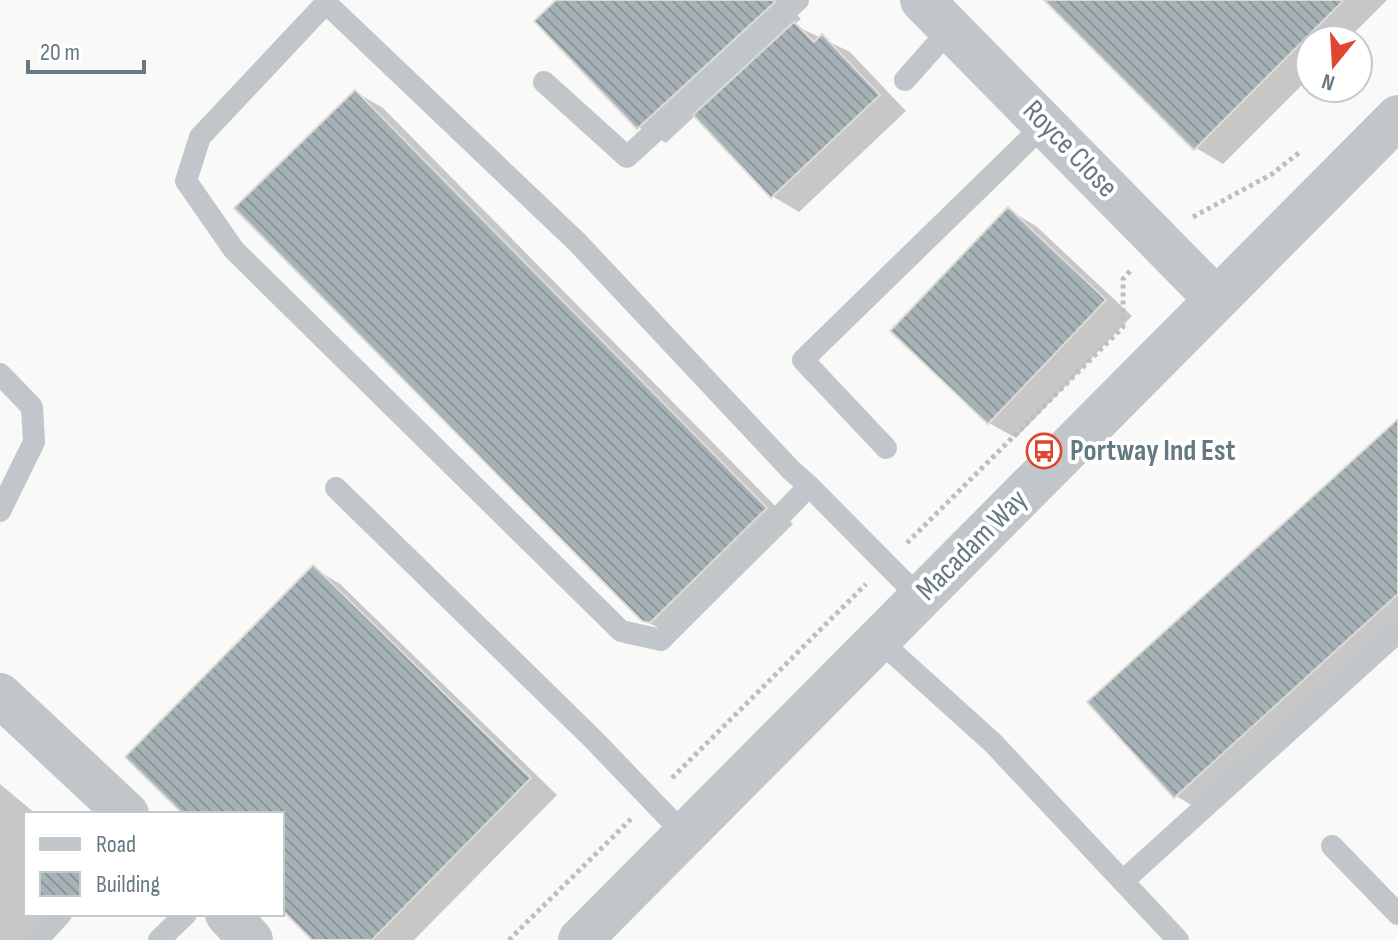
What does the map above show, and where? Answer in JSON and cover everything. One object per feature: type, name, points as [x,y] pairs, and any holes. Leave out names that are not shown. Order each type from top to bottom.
[{"type":"street","name":"Royce Close","points":[[936,14],[1216,299]]},
{"type":"street","name":"Macadam Way","points":[[580,940],[1398,117]]},
{"type":"street","points":[[0,695],[125,812]]},
{"type":"street","points":[[229,916],[251,940]]},
{"type":"lane","points":[[544,82],[627,157],[798,0]]},
{"type":"lane","points":[[809,486],[661,640],[621,631],[234,250],[186,181],[200,137],[326,3],[578,243],[919,597]]},
{"type":"lane","points":[[905,80],[936,14]]},
{"type":"lane","points":[[886,448],[803,360],[1046,123]]},
{"type":"lane","points":[[0,374],[32,407],[34,442],[0,511]]},
{"type":"lane","points":[[336,488],[685,835]]},
{"type":"lane","points":[[1123,881],[1280,743],[1398,632]]},
{"type":"lane","points":[[880,641],[993,743],[1178,940]]},
{"type":"lane","points":[[1332,846],[1398,914]]},
{"type":"lane","points":[[37,940],[59,916]]},
{"type":"lane","points":[[159,940],[184,916]]},
{"type":"path","points":[[509,940],[1123,327],[1123,279],[1160,241],[1177,226],[1272,174],[1307,147]]},
{"type":"building","points":[[556,0],[775,2],[637,129],[534,21]]},
{"type":"building","points":[[1044,0],[1344,0],[1320,24],[1294,24],[1294,50],[1194,150]]},
{"type":"building","points":[[794,22],[814,42],[822,34],[880,95],[771,198],[693,115]]},
{"type":"building","points":[[355,90],[767,508],[650,623],[642,621],[234,208]]},
{"type":"building","points":[[1008,207],[1106,300],[988,424],[890,331]]},
{"type":"building","points":[[1398,419],[1398,594],[1174,798],[1087,702]]},
{"type":"building","points":[[313,565],[531,778],[372,940],[312,940],[284,912],[284,812],[181,812],[125,757]]},
{"type":"place","name":"Portway Ind Est","points":[[1044,451]]}]
